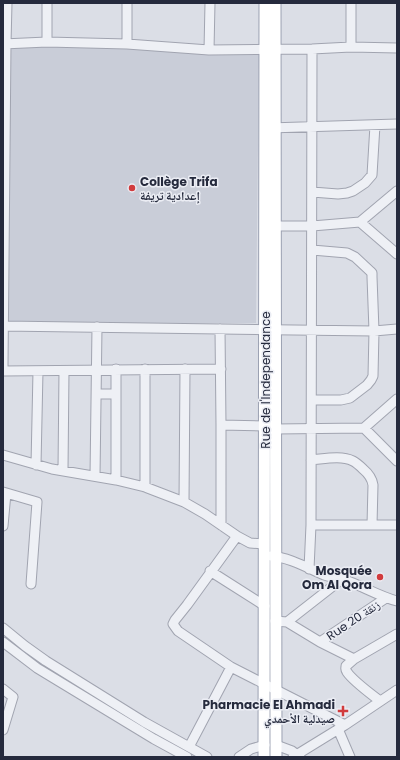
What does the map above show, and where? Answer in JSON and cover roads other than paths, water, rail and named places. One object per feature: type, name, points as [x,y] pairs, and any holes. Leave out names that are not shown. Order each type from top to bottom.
[{"type":"main road","name":"Rue de l'Independance","points":[[265,3],[270,49],[270,556],[265,606],[265,684],[270,745],[276,757]]},
{"type":"main road","name":"Rue de l'Independance","points":[[270,49],[275,3]]},
{"type":"main road","name":"Rue de l'Independance","points":[[264,757],[270,745],[281,621],[270,556],[264,544],[270,428]]},
{"type":"street","points":[[3,367],[5,44],[7,3]]},
{"type":"street","points":[[47,3],[47,42]]},
{"type":"street","points":[[127,3],[127,44]]},
{"type":"street","points":[[209,50],[210,3]]},
{"type":"street","points":[[351,3],[351,47]]},
{"type":"street","points":[[5,44],[47,42],[127,44],[209,50],[351,47],[397,48]]},
{"type":"street","points":[[309,569],[312,429],[312,49]]},
{"type":"street","points":[[270,128],[397,124]]},
{"type":"street","points":[[312,192],[338,194],[347,193],[365,183],[372,175],[375,125]]},
{"type":"street","points":[[270,226],[312,226],[360,222],[397,191]]},
{"type":"street","points":[[360,222],[397,254]]},
{"type":"street","points":[[312,250],[347,253],[356,257],[372,273],[374,331],[373,376],[371,380],[350,398],[341,400],[312,400]]},
{"type":"street","points":[[4,326],[312,331],[374,331],[397,329]]},
{"type":"street","points":[[95,476],[97,327]]},
{"type":"street","points":[[220,329],[221,525]]},
{"type":"street","points":[[145,369],[145,487]]},
{"type":"street","points":[[184,502],[185,369]]},
{"type":"street","points":[[3,371],[220,369]]},
{"type":"street","points":[[36,465],[38,370]]},
{"type":"street","points":[[116,370],[116,480]]},
{"type":"street","points":[[63,470],[64,371]]},
{"type":"street","points":[[96,394],[116,394]]},
{"type":"street","points":[[221,425],[312,429],[364,428],[397,398]]},
{"type":"street","points":[[364,428],[397,461]]},
{"type":"street","points":[[3,456],[52,469],[116,480],[145,487],[184,502],[205,514],[236,536],[250,543],[264,544]]},
{"type":"street","points":[[311,460],[340,458],[348,459],[358,464],[370,476],[373,485],[372,525]]},
{"type":"street","points":[[3,526],[5,492],[36,501],[31,584]]},
{"type":"street","points":[[311,525],[397,525]]},
{"type":"street","points":[[236,536],[187,605],[174,620],[173,624],[178,631],[231,666],[275,689],[341,727],[350,757]]},
{"type":"street","points":[[270,556],[286,559],[326,576],[342,579],[386,598],[397,601]]},
{"type":"street","points":[[210,571],[265,606]]},
{"type":"street","points":[[342,579],[281,621],[354,659]]},
{"type":"street","name":"Rue 20 زنقة","points":[[320,642],[386,598]]},
{"type":"street","points":[[3,628],[46,661],[144,722],[207,757]]},
{"type":"street","points":[[380,701],[347,672],[346,666],[354,659],[397,634]]},
{"type":"street","points":[[3,642],[37,668],[149,736],[187,757]]},
{"type":"street","points":[[190,748],[231,666]]},
{"type":"street","points":[[3,689],[13,698],[3,729]]},
{"type":"street","points":[[239,757],[251,749],[270,745],[287,748],[297,756],[397,690]]},
{"type":"place","name":"Collège Trifa إعدادية تريفة","points":[[132,188]]},
{"type":"place","name":"Mosquée Om Al Qora","points":[[380,577]]},
{"type":"place","name":"Pharmacie El Ahmadi صيدلية الأحمدي","points":[[343,711]]}]
